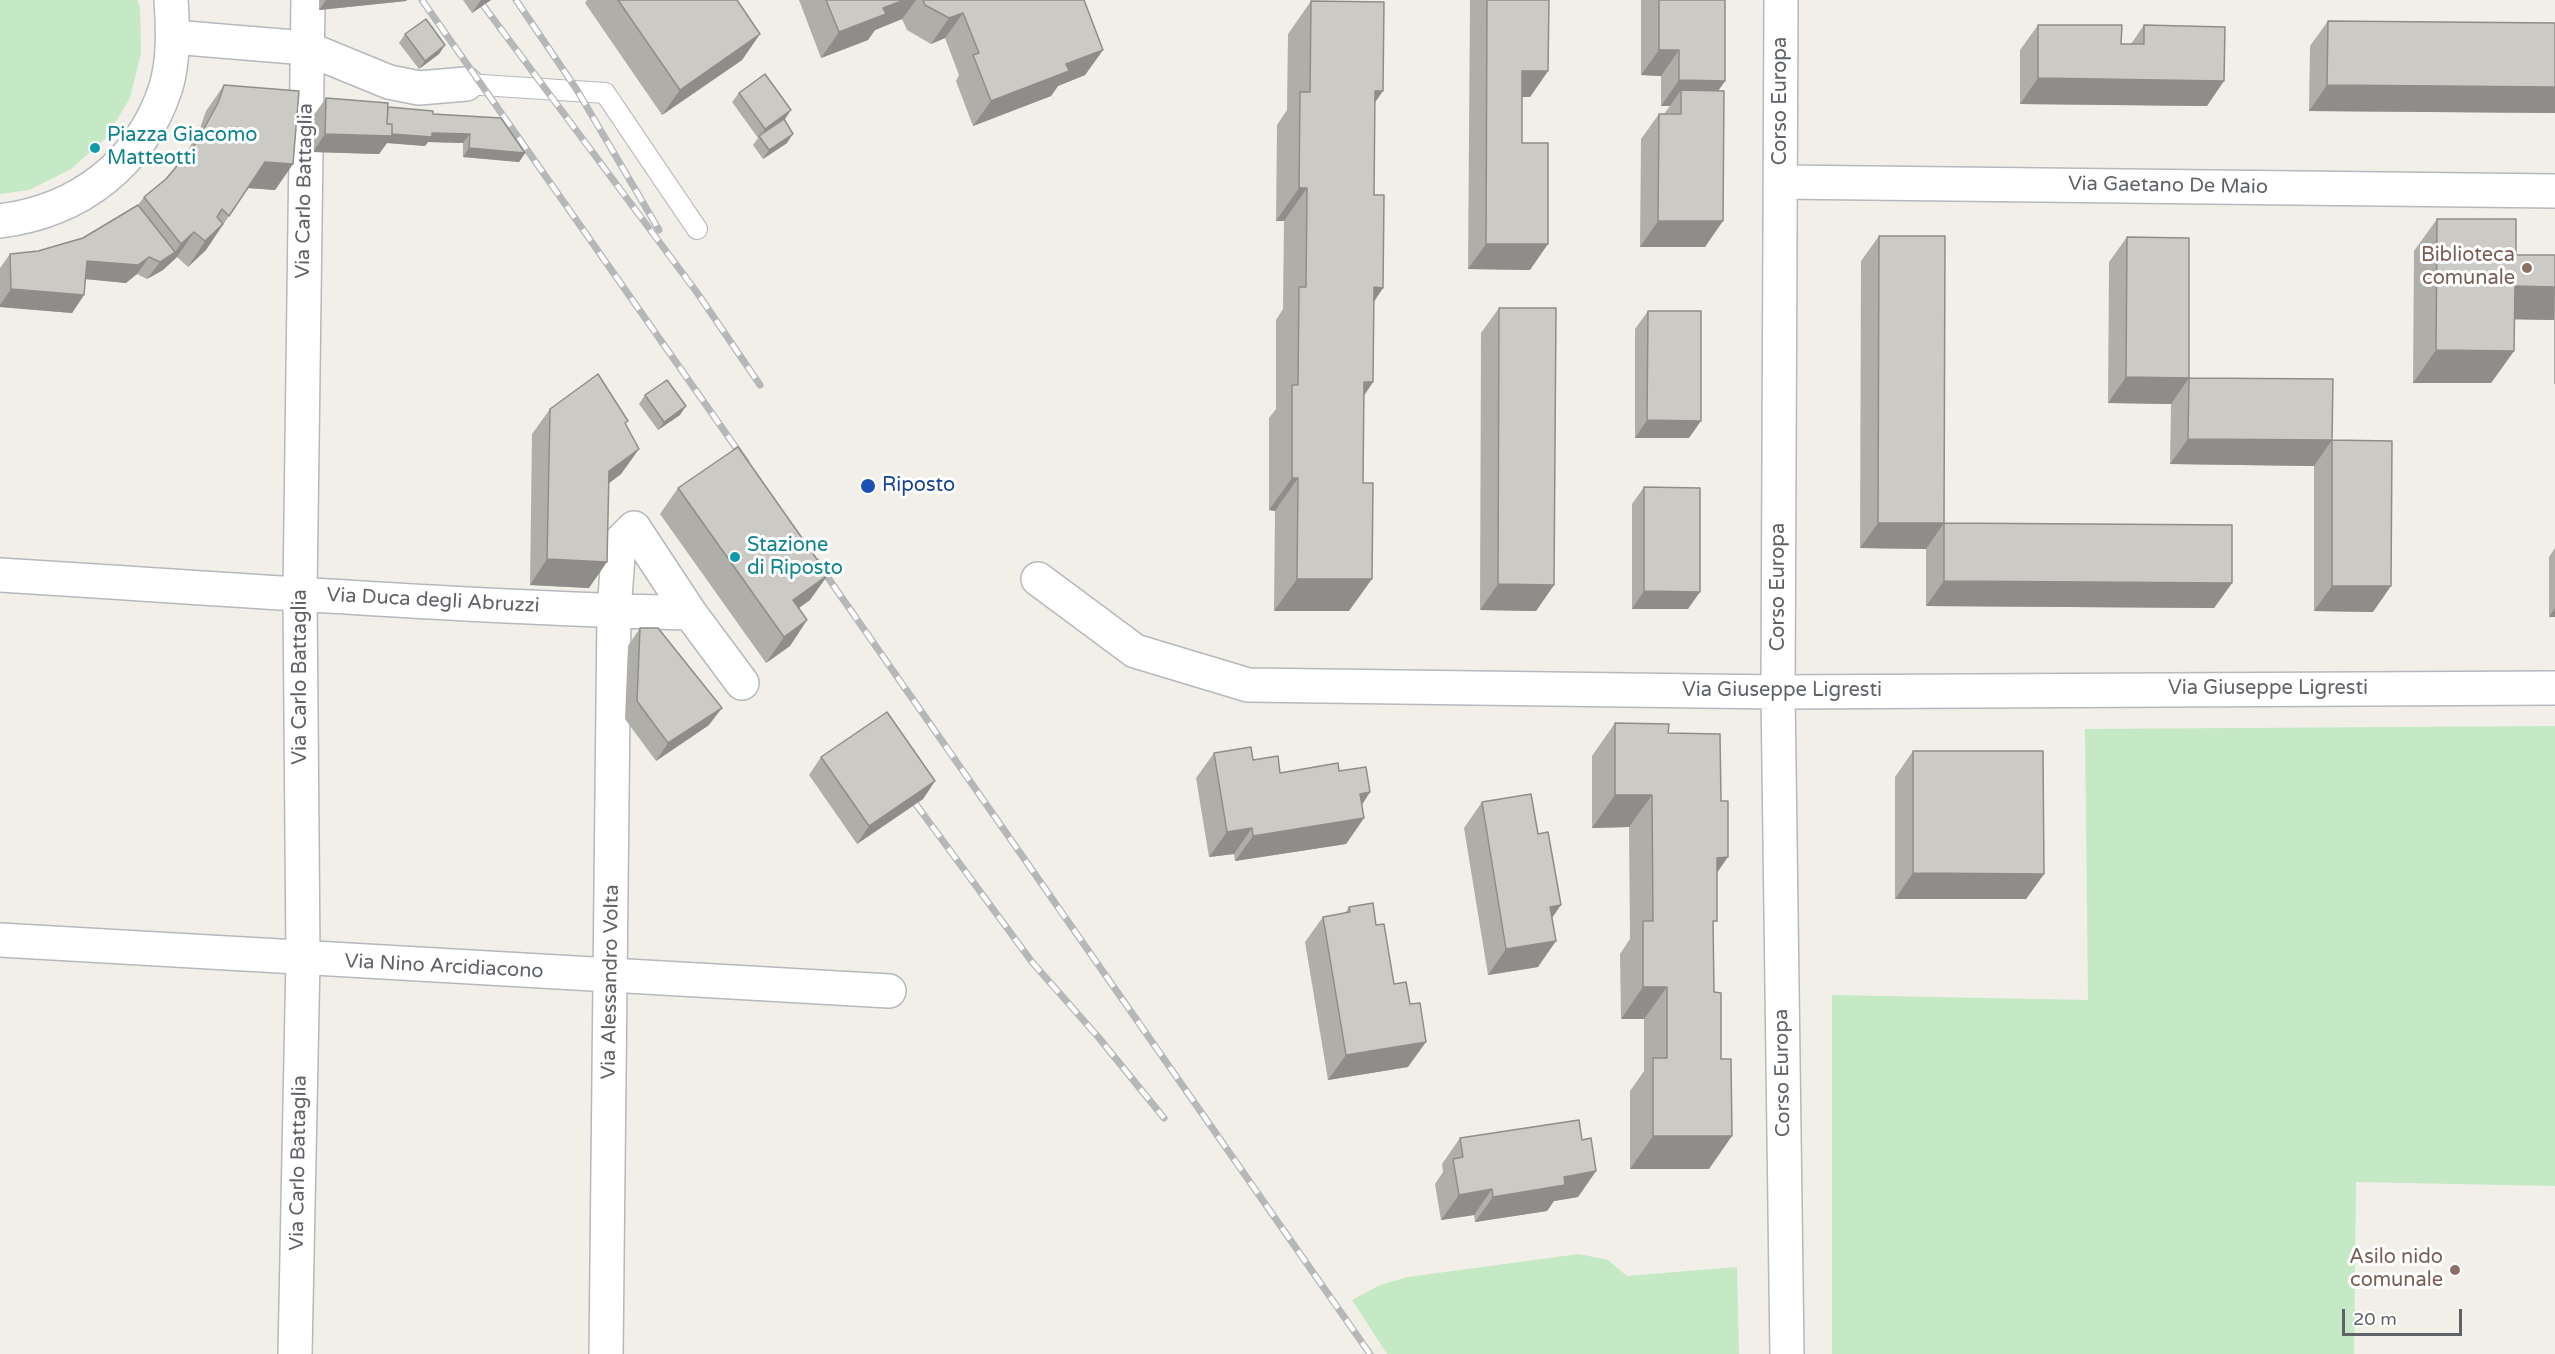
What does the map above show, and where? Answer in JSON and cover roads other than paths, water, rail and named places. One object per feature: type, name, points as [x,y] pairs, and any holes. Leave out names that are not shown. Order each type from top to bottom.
[{"type":"street","points":[[0,220],[29,217],[75,199],[115,170],[146,131],[166,86],[173,37],[171,0]]},
{"type":"street","name":"Via Carlo Battaglia","points":[[296,1354],[303,958],[300,594],[308,0]]},
{"type":"street","name":"Corso Europa","points":[[1781,0],[1778,692],[1787,1354]]},
{"type":"street","points":[[173,37],[306,48],[389,82],[419,87],[466,84]]},
{"type":"street","name":"Via Gaetano De Maio","points":[[1781,182],[2555,191]]},
{"type":"street","name":"Via Alessandro Volta","points":[[606,1354],[614,611],[619,543],[634,528],[690,613]]},
{"type":"street","name":"Via Duca degli Abruzzi","points":[[0,575],[300,594],[690,613]]},
{"type":"street","name":"Via Giuseppe Ligresti","points":[[1038,579],[1135,651],[1248,685],[1778,692],[2555,688]]},
{"type":"street","points":[[690,613],[742,683]]},
{"type":"street","name":"Via Nino Arcidiacono","points":[[0,940],[611,977],[889,991]]},
{"type":"lane","points":[[466,84],[605,93],[697,229]]},
{"type":"railway","points":[[422,0],[746,462]]},
{"type":"railway","points":[[516,0],[577,90],[659,230]]},
{"type":"railway","points":[[483,5],[698,294],[760,385]]},
{"type":"railway","points":[[817,562],[1370,1354]]},
{"type":"railway","points":[[915,803],[1032,962],[1099,1038],[1164,1118]]},
{"type":"place","name":"Piazza Giacomo Matteotti","points":[[95,148]]},
{"type":"place","name":"Biblioteca comunale","points":[[2527,268]]},
{"type":"place","name":"Riposto","points":[[868,486]]},
{"type":"place","name":"Stazione di Riposto","points":[[735,557]]},
{"type":"place","name":"Asilo nido comunale","points":[[2455,1270]]}]
